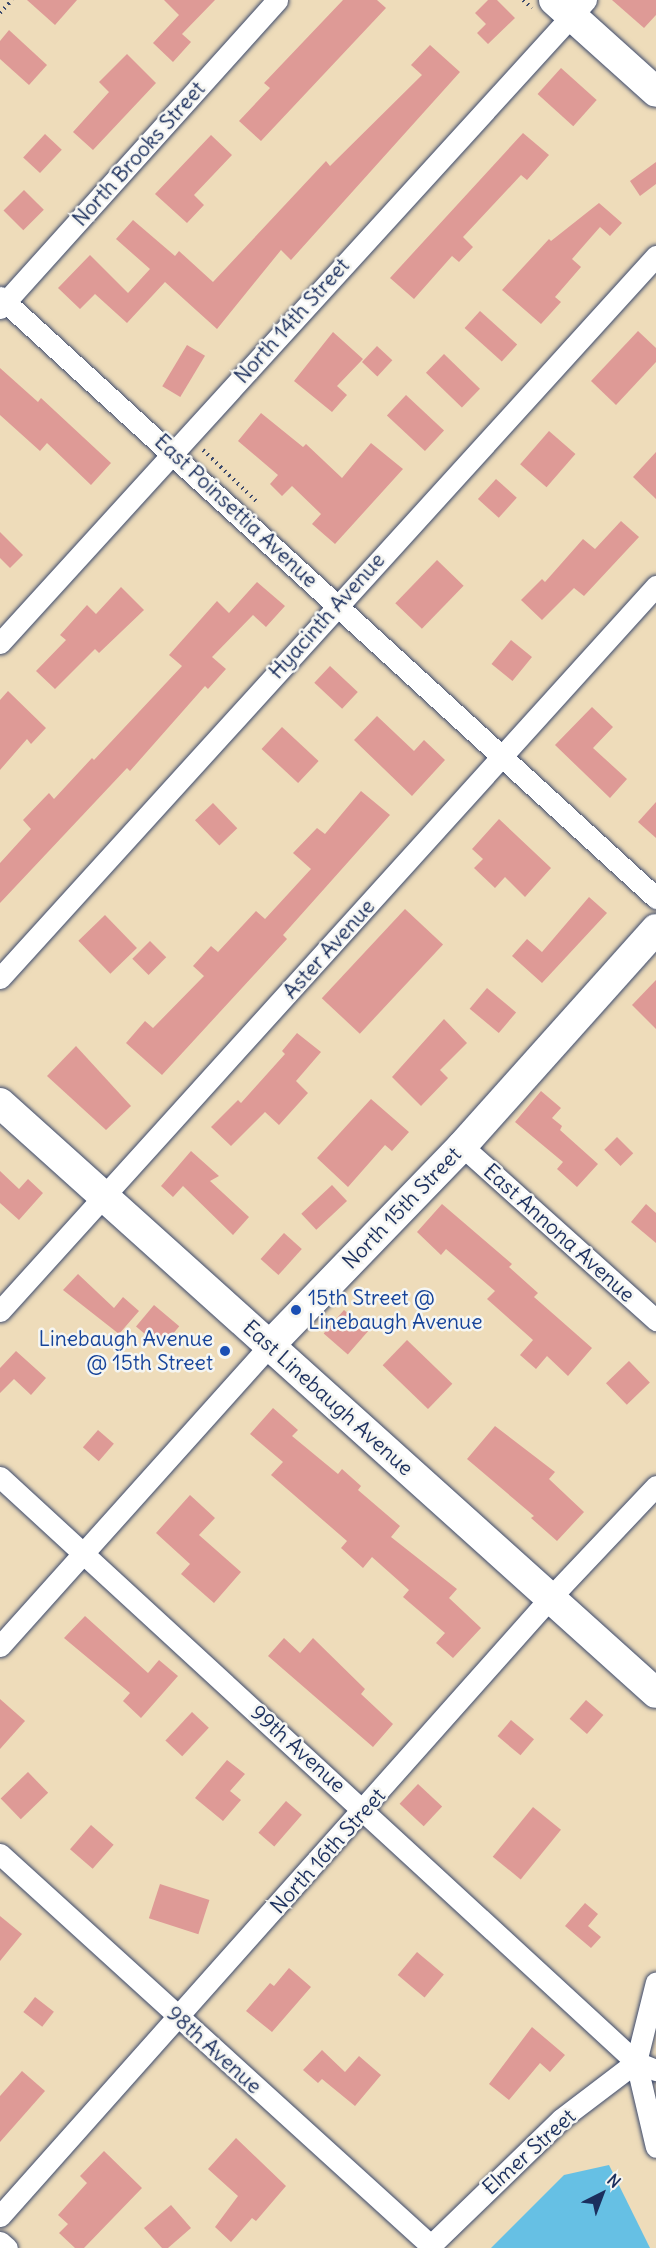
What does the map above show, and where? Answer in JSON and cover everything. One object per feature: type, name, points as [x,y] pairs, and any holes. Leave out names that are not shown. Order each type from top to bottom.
[{"type":"street","name":"North Brooks Street","points":[[2,302],[277,0]]},
{"type":"street","points":[[570,5],[656,92]]},
{"type":"street","name":"North 14th Street","points":[[0,643],[570,5]]},
{"type":"street","name":"Hyacinth Avenue","points":[[0,978],[337,604],[656,256]]},
{"type":"street","name":"East Poinsettia Avenue","points":[[2,302],[172,452],[656,898]]},
{"type":"street","name":"Aster Avenue","points":[[0,1311],[656,586]]},
{"type":"street","name":"North 15th Street","points":[[0,1646],[270,1345],[462,1146],[656,929]]},
{"type":"street","name":"East Linebaugh Avenue","points":[[0,1102],[656,1693]]},
{"type":"street","name":"East Annona Avenue","points":[[462,1146],[656,1320]]},
{"type":"street","name":"99th Avenue","points":[[0,1477],[365,1810],[636,2062]]},
{"type":"street","name":"North 16th Street","points":[[0,2216],[365,1810],[550,1598],[656,1486]]},
{"type":"street","name":"98th Avenue","points":[[0,1854],[429,2246]]},
{"type":"street","points":[[656,1982],[636,2062],[656,2147]]},
{"type":"street","points":[[636,2062],[656,2070]]},
{"type":"street","name":"Elmer Street","points":[[429,2246],[561,2119],[636,2062]]},
{"type":"street","points":[[0,2242],[7,2248]]},
{"type":"path","points":[[0,14],[12,0]]},
{"type":"path","points":[[203,450],[258,503]]},
{"type":"water","points":[[609,2165],[650,2248],[491,2248],[564,2175]]},
{"type":"building","points":[[27,0],[77,0],[55,25]]},
{"type":"building","points":[[164,0],[215,0],[182,34],[191,42],[173,62],[153,43],[179,15]]},
{"type":"building","points":[[343,0],[377,0],[386,8],[261,141],[239,121],[270,88],[264,83]]},
{"type":"building","points":[[488,0],[497,0],[515,18],[488,44],[477,33],[486,24],[475,13]]},
{"type":"building","points":[[612,0],[656,0],[656,15],[644,28]]},
{"type":"building","points":[[9,30],[47,65],[29,85],[0,59],[0,41]]},
{"type":"building","points":[[430,45],[460,72],[291,260],[281,250],[217,329],[165,282],[127,323],[95,294],[80,309],[58,288],[90,255],[128,293],[150,269],[116,239],[133,220],[175,256],[179,251],[213,282],[326,161],[330,166],[422,75],[411,65]]},
{"type":"building","points":[[127,54],[156,83],[93,150],[73,132],[109,92],[99,82]]},
{"type":"building","points":[[561,68],[597,100],[573,126],[538,94]]},
{"type":"building","points":[[523,133],[549,155],[527,180],[521,175],[463,237],[473,247],[459,262],[452,256],[414,299],[390,278]]},
{"type":"building","points":[[45,134],[62,150],[40,173],[23,157]]},
{"type":"building","points":[[211,135],[232,155],[194,195],[204,205],[187,223],[155,194]]},
{"type":"building","points":[[656,162],[656,184],[640,196],[630,181]]},
{"type":"building","points":[[24,190],[44,210],[23,230],[3,211]]},
{"type":"building","points":[[599,203],[622,223],[610,236],[600,227],[572,259],[581,267],[555,297],[561,302],[541,324],[502,290],[549,239],[551,241]]},
{"type":"building","points":[[480,311],[517,344],[502,362],[465,328]]},
{"type":"building","points":[[638,331],[656,348],[656,362],[616,405],[591,381]]},
{"type":"building","points":[[333,332],[363,359],[337,386],[347,395],[332,412],[294,381]]},
{"type":"building","points":[[187,345],[205,356],[180,397],[162,386]]},
{"type":"building","points":[[377,346],[392,360],[377,376],[362,362]]},
{"type":"building","points":[[444,354],[480,389],[462,407],[426,373]]},
{"type":"building","points":[[0,368],[38,402],[41,398],[111,463],[91,485],[47,443],[40,451],[0,415]]},
{"type":"building","points":[[406,395],[444,430],[425,451],[387,415]]},
{"type":"building","points":[[261,413],[303,447],[306,444],[342,478],[371,443],[403,469],[335,544],[312,524],[321,514],[292,486],[282,496],[270,484],[278,475],[238,441]]},
{"type":"building","points":[[549,431],[575,454],[547,487],[520,464]]},
{"type":"building","points":[[656,452],[656,499],[633,477]]},
{"type":"building","points":[[496,479],[517,498],[499,518],[478,499]]},
{"type":"building","points":[[621,521],[639,537],[584,596],[574,588],[542,620],[521,600],[542,579],[545,582],[583,539],[595,549]]},
{"type":"building","points":[[0,532],[23,555],[10,568],[0,558]]},
{"type":"building","points":[[437,560],[464,586],[422,629],[395,603]]},
{"type":"building","points":[[257,582],[285,606],[266,627],[253,615],[212,657],[226,669],[208,689],[205,686],[130,771],[127,768],[0,903],[0,863],[31,829],[23,820],[49,793],[54,799],[182,666],[169,655],[217,601],[229,613]]},
{"type":"building","points":[[121,587],[144,610],[99,653],[95,649],[55,689],[36,671],[66,640],[60,635],[87,605],[96,614]]},
{"type":"building","points":[[511,640],[532,657],[512,681],[491,664]]},
{"type":"building","points":[[330,666],[358,692],[342,709],[314,683]]},
{"type":"building","points":[[8,691],[46,728],[31,744],[27,739],[0,770],[0,700]]},
{"type":"building","points":[[592,707],[613,727],[593,748],[627,779],[610,798],[555,745]]},
{"type":"building","points":[[377,716],[414,751],[424,740],[445,760],[412,796],[354,740]]},
{"type":"building","points":[[282,727],[319,761],[298,783],[262,749]]},
{"type":"building","points":[[361,791],[390,815],[283,935],[287,939],[162,1075],[126,1043],[145,1021],[153,1028],[204,976],[193,966],[211,946],[218,952],[256,911],[265,919],[311,869],[293,853],[317,828],[325,834]]},
{"type":"building","points":[[656,802],[656,838],[638,822]]},
{"type":"building","points":[[213,803],[237,828],[219,846],[195,820]]},
{"type":"building","points":[[499,819],[551,868],[525,897],[505,877],[495,888],[474,868],[483,859],[472,849]]},
{"type":"building","points":[[589,897],[607,913],[542,983],[512,956],[527,939],[542,952]]},
{"type":"building","points":[[405,909],[443,944],[360,1034],[322,998]]},
{"type":"building","points":[[105,915],[137,948],[110,974],[78,941]]},
{"type":"building","points":[[150,941],[166,957],[149,975],[132,959]]},
{"type":"building","points":[[656,980],[656,1029],[632,1005]]},
{"type":"building","points":[[487,988],[516,1012],[499,1033],[470,1009]]},
{"type":"building","points":[[444,1019],[467,1043],[440,1070],[448,1078],[421,1106],[392,1077]]},
{"type":"building","points":[[297,1033],[321,1052],[296,1081],[308,1093],[279,1125],[265,1112],[231,1146],[211,1127],[238,1100],[241,1103],[285,1054],[282,1051]]},
{"type":"building","points":[[76,1046],[131,1106],[106,1130],[47,1076]]},
{"type":"building","points":[[541,1091],[561,1108],[552,1118],[562,1126],[560,1130],[598,1164],[577,1187],[557,1169],[563,1162],[515,1122]]},
{"type":"building","points":[[371,1099],[409,1132],[392,1151],[385,1145],[348,1187],[317,1158]]},
{"type":"building","points":[[617,1137],[633,1153],[621,1166],[604,1150]]},
{"type":"building","points":[[191,1151],[219,1176],[210,1181],[249,1217],[233,1235],[183,1186],[173,1197],[161,1186]]},
{"type":"building","points":[[0,1171],[19,1189],[28,1179],[43,1193],[19,1220],[0,1203]]},
{"type":"building","points":[[332,1185],[347,1201],[316,1230],[301,1214]]},
{"type":"building","points":[[442,1204],[512,1264],[509,1267],[538,1293],[534,1297],[592,1348],[568,1376],[547,1356],[536,1369],[520,1355],[533,1340],[487,1299],[495,1291],[446,1249],[441,1255],[417,1232]]},
{"type":"building","points":[[646,1204],[656,1213],[656,1243],[631,1222]]},
{"type":"building","points":[[284,1233],[302,1249],[278,1275],[261,1259]]},
{"type":"building","points":[[78,1274],[114,1308],[123,1297],[139,1311],[119,1334],[63,1290]]},
{"type":"building","points":[[154,1305],[179,1326],[161,1348],[136,1326]]},
{"type":"building","points":[[344,1310],[368,1331],[348,1354],[324,1333]]},
{"type":"building","points":[[407,1340],[452,1384],[428,1409],[383,1365]]},
{"type":"building","points":[[16,1351],[46,1378],[31,1395],[14,1379],[0,1393],[0,1368]]},
{"type":"building","points":[[629,1361],[650,1383],[627,1405],[606,1383]]},
{"type":"building","points":[[273,1408],[298,1430],[292,1436],[338,1474],[342,1469],[361,1486],[358,1490],[400,1526],[391,1537],[457,1589],[449,1598],[481,1628],[453,1658],[436,1643],[445,1633],[403,1597],[409,1590],[372,1557],[363,1568],[341,1548],[347,1541],[271,1475],[283,1462],[250,1434]]},
{"type":"building","points":[[495,1426],[555,1472],[549,1479],[584,1512],[557,1541],[531,1518],[534,1516],[467,1459]]},
{"type":"building","points":[[98,1430],[114,1444],[99,1461],[83,1447]]},
{"type":"building","points":[[190,1495],[215,1518],[199,1535],[241,1572],[214,1603],[181,1574],[190,1564],[156,1533]]},
{"type":"building","points":[[85,1616],[148,1673],[159,1660],[178,1676],[141,1718],[123,1701],[130,1693],[64,1638]]},
{"type":"building","points":[[284,1638],[300,1653],[313,1638],[365,1689],[361,1694],[393,1724],[373,1747],[268,1656]]},
{"type":"building","points":[[0,1699],[25,1721],[0,1749]]},
{"type":"building","points":[[586,1700],[603,1715],[587,1734],[570,1719]]},
{"type":"building","points":[[192,1712],[209,1728],[182,1756],[165,1741]]},
{"type":"building","points":[[511,1720],[534,1739],[520,1755],[498,1736]]},
{"type":"building","points":[[227,1760],[245,1774],[230,1791],[241,1800],[223,1821],[195,1798]]},
{"type":"building","points":[[28,1772],[48,1793],[21,1819],[1,1798]]},
{"type":"building","points":[[418,1784],[442,1807],[424,1826],[400,1804]]},
{"type":"building","points":[[286,1801],[302,1815],[274,1846],[258,1833]]},
{"type":"building","points":[[533,1807],[561,1830],[521,1879],[493,1857]]},
{"type":"building","points":[[91,1825],[114,1845],[93,1869],[70,1849]]},
{"type":"building","points":[[160,1884],[209,1900],[198,1934],[149,1918]]},
{"type":"building","points":[[585,1903],[598,1914],[588,1926],[601,1937],[591,1948],[565,1926]]},
{"type":"building","points":[[0,1916],[22,1934],[0,1961]]},
{"type":"building","points":[[417,1952],[444,1974],[425,1997],[398,1975]]},
{"type":"building","points":[[289,1968],[311,1987],[272,2032],[246,2011],[270,1983],[274,1986]]},
{"type":"building","points":[[35,1997],[54,2012],[42,2027],[23,2012]]},
{"type":"building","points":[[532,2027],[565,2055],[550,2072],[540,2063],[509,2100],[489,2084]]},
{"type":"building","points":[[322,2050],[345,2072],[359,2056],[381,2075],[355,2106],[322,2079],[318,2083],[303,2070]]},
{"type":"building","points":[[22,2071],[45,2091],[0,2142],[0,2096]]},
{"type":"building","points":[[236,2138],[286,2186],[256,2221],[252,2218],[231,2242],[215,2227],[238,2196],[208,2169]]},
{"type":"building","points":[[104,2151],[142,2188],[84,2248],[75,2248],[59,2233],[68,2224],[58,2215],[87,2183],[80,2176]]},
{"type":"building","points":[[171,2205],[191,2228],[168,2248],[162,2248],[144,2228]]},
{"type":"place","name":"15th Street @ Linebaugh Avenue","points":[[296,1310]]},
{"type":"place","name":"Linebaugh Avenue @ 15th Street","points":[[225,1351]]}]
